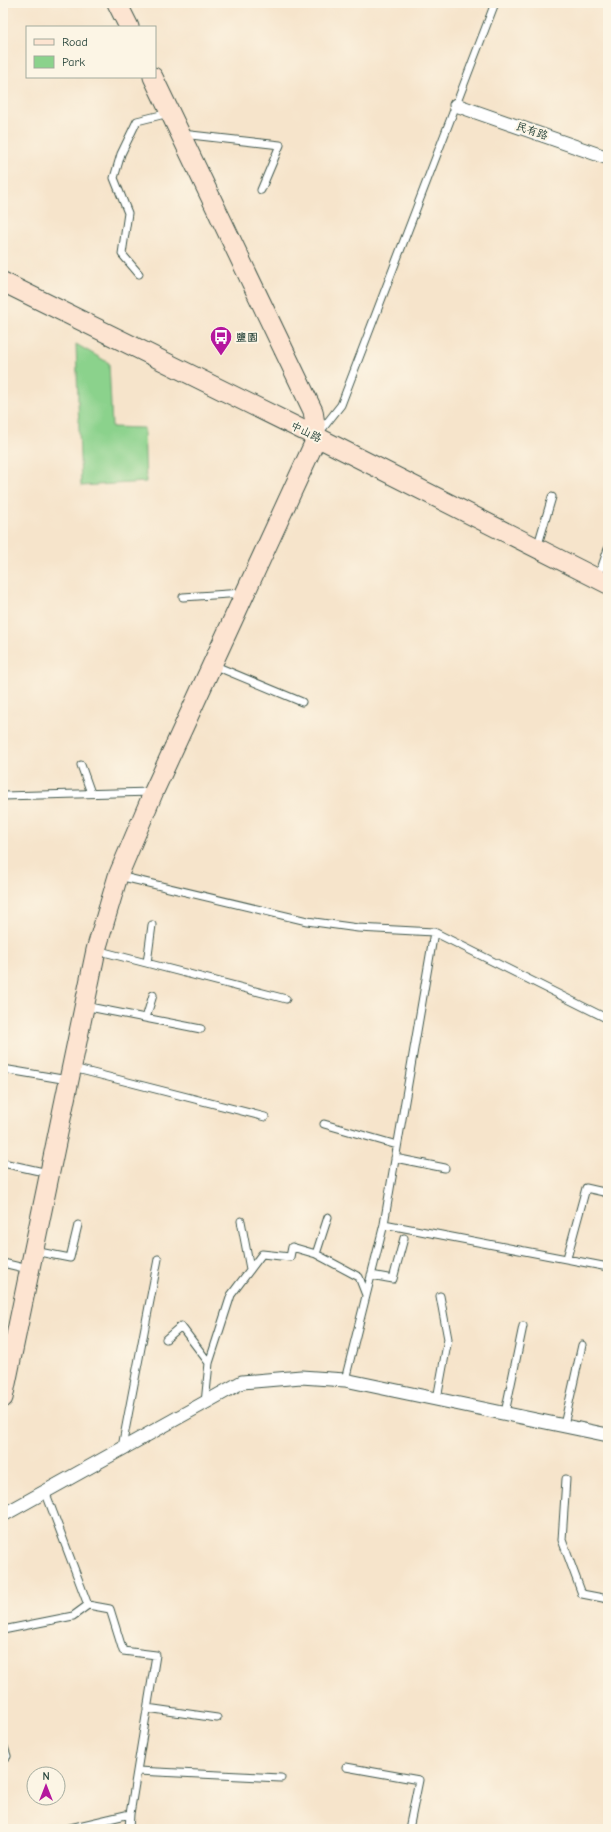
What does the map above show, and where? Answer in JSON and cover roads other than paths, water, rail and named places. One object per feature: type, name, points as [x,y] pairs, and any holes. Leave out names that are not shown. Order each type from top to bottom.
[{"type":"street","points":[[117,3],[128,26]]},
{"type":"street","points":[[3,1398],[9,1346],[30,1270],[51,1173],[69,1074],[96,950],[118,876],[154,791],[247,593],[317,437],[313,411],[182,134],[154,78]]},
{"type":"street","name":"民有路","points":[[456,105],[608,158]]},
{"type":"street","name":"中山路","points":[[3,282],[317,437],[603,581]]},
{"type":"street","points":[[3,1515],[242,1382],[301,1377],[345,1380],[608,1435]]},
{"type":"lane","points":[[317,437],[341,405],[495,3]]},
{"type":"lane","points":[[139,274],[122,254],[128,213],[114,178],[120,154],[137,121],[171,113]]},
{"type":"lane","points":[[182,134],[280,145],[261,190]]},
{"type":"lane","points":[[537,548],[552,497]]},
{"type":"lane","points":[[603,581],[608,549]]},
{"type":"lane","points":[[183,597],[247,593]]},
{"type":"lane","points":[[213,665],[302,702]]},
{"type":"lane","points":[[81,765],[91,793]]},
{"type":"lane","points":[[3,796],[154,791]]},
{"type":"lane","points":[[118,876],[307,921],[358,928],[434,932],[608,1019]]},
{"type":"lane","points":[[147,963],[152,925]]},
{"type":"lane","points":[[345,1380],[384,1224],[434,932]]},
{"type":"lane","points":[[96,950],[286,999]]},
{"type":"lane","points":[[146,1018],[153,996]]},
{"type":"lane","points":[[84,1006],[201,1029]]},
{"type":"lane","points":[[3,1069],[69,1074],[265,1117]]},
{"type":"lane","points":[[324,1124],[398,1145]]},
{"type":"lane","points":[[395,1158],[445,1168]]},
{"type":"lane","points":[[3,1163],[51,1173]]},
{"type":"lane","points":[[567,1258],[586,1188],[608,1193]]},
{"type":"lane","points":[[316,1254],[328,1217]]},
{"type":"lane","points":[[241,1221],[250,1269]]},
{"type":"lane","points":[[384,1224],[608,1267]]},
{"type":"lane","points":[[34,1251],[70,1258],[78,1225]]},
{"type":"lane","points":[[371,1275],[393,1280],[404,1238]]},
{"type":"lane","points":[[205,1403],[210,1363],[231,1295],[262,1254],[290,1257],[292,1247],[316,1254],[359,1277],[366,1295]]},
{"type":"lane","points":[[122,1448],[158,1259]]},
{"type":"lane","points":[[3,1263],[30,1270]]},
{"type":"lane","points":[[437,1399],[448,1339],[440,1296]]},
{"type":"lane","points":[[166,1339],[182,1326],[210,1363]]},
{"type":"lane","points":[[505,1413],[523,1326]]},
{"type":"lane","points":[[564,1425],[582,1345]]},
{"type":"lane","points":[[566,1479],[562,1540],[582,1594],[608,1599]]},
{"type":"lane","points":[[45,1491],[88,1605]]},
{"type":"lane","points":[[3,1630],[73,1616],[88,1605],[110,1609],[123,1651],[156,1655],[130,1814],[130,1829]]},
{"type":"lane","points":[[147,1708],[217,1718]]},
{"type":"lane","points":[[3,1744],[7,1756],[3,1758]]},
{"type":"lane","points":[[346,1766],[419,1780],[409,1829]]},
{"type":"lane","points":[[137,1771],[281,1778]]},
{"type":"lane","points":[[66,1829],[130,1814]]},
{"type":"place","name":"鹽園","points":[[221,356]]}]
